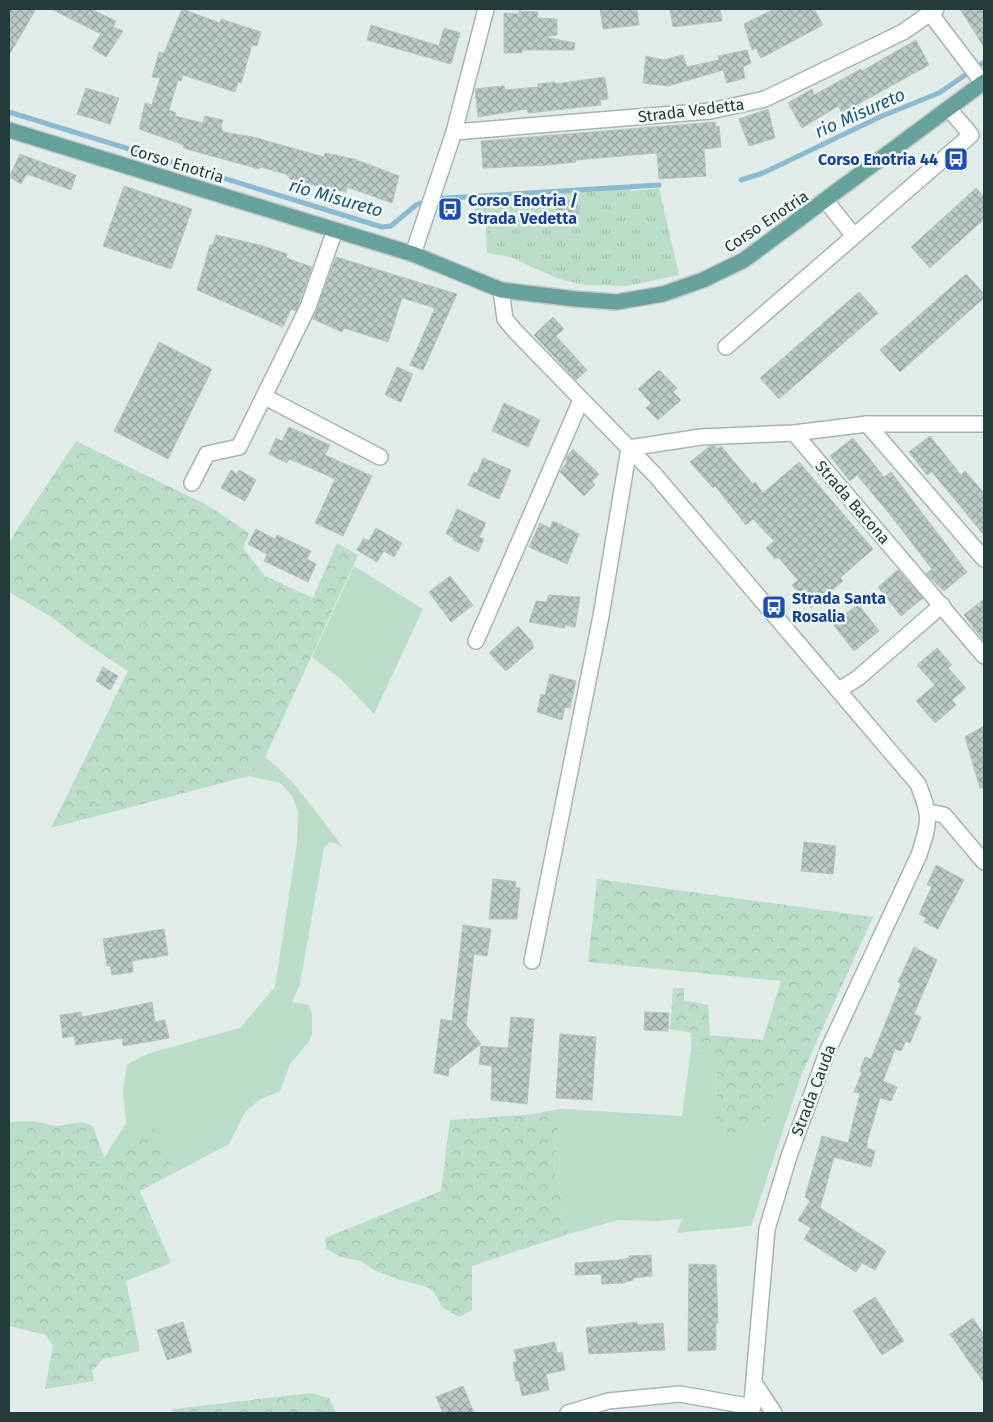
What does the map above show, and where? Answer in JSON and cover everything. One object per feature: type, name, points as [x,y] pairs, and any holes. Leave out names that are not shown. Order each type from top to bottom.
[{"type":"main road","name":"Corso Enotria","points":[[9,130],[413,254],[501,290],[617,302],[664,294],[703,280],[744,260],[949,109],[979,77]]},
{"type":"street","points":[[413,254],[454,132],[486,9]]},
{"type":"street","points":[[933,11],[979,77]]},
{"type":"street","name":"Strada Vedetta","points":[[454,132],[710,111],[765,99],[903,32],[933,11]]},
{"type":"street","points":[[726,347],[971,135],[949,109]]},
{"type":"street","points":[[826,201],[854,236]]},
{"type":"street","points":[[192,484],[207,454],[239,447],[265,398],[308,308],[335,230]]},
{"type":"street","points":[[501,290],[505,319],[655,475],[918,784],[929,812],[944,815],[984,862]]},
{"type":"street","points":[[265,398],[380,457]]},
{"type":"street","points":[[476,642],[581,400]]},
{"type":"street","points":[[629,448],[701,437],[794,433],[867,424],[984,424]]},
{"type":"street","points":[[867,424],[984,559]]},
{"type":"street","name":"Strada Bacona","points":[[794,433],[942,605]]},
{"type":"street","points":[[532,961],[601,616],[629,448]]},
{"type":"street","points":[[839,690],[858,678],[942,605],[984,656]]},
{"type":"street","name":"Strada Cauda","points":[[752,1410],[768,1229],[789,1156],[828,1050],[920,855],[927,832],[929,812]]},
{"type":"street","points":[[755,1384],[774,1413]]},
{"type":"street","points":[[568,1413],[608,1401],[629,1406],[680,1394],[752,1410]]},
{"type":"green space","points":[[630,188],[631,191],[659,188],[679,275],[627,286],[584,285],[559,279],[510,257],[487,253],[486,224],[476,224],[474,201]]},
{"type":"green space","points":[[76,441],[207,505],[249,533],[243,548],[265,576],[313,598],[337,543],[358,555],[265,757],[249,776],[51,828],[128,671],[85,643],[53,618],[9,592],[9,542]]},
{"type":"green space","points":[[354,566],[423,609],[374,714],[342,680],[312,657]]},
{"type":"green space","points":[[265,757],[307,799],[343,847],[330,842],[324,848],[300,984],[292,1002],[309,1005],[312,1014],[312,1034],[308,1043],[290,1064],[280,1091],[259,1100],[245,1112],[229,1144],[174,1173],[167,1150],[104,1158],[126,1123],[123,1093],[127,1064],[150,1053],[240,1028],[275,987],[297,843],[298,811],[292,796],[280,783],[249,776]]},
{"type":"green space","points":[[597,879],[873,917],[801,1076],[788,1076],[775,1113],[766,1125],[749,1122],[737,1143],[721,1136],[716,1118],[717,1054],[691,1049],[691,1033],[670,1029],[673,988],[684,988],[684,1000],[708,1005],[710,1035],[763,1040],[781,981],[588,962]]},
{"type":"green space","points":[[691,1049],[717,1054],[716,1118],[737,1142],[749,1122],[766,1125],[775,1113],[788,1075],[801,1076],[751,1226],[677,1233],[682,1219],[657,1221],[618,1220],[569,1234],[554,1167],[561,1109],[682,1116]]},
{"type":"green space","points":[[561,1109],[554,1167],[569,1234],[472,1266],[472,1310],[459,1317],[442,1307],[434,1292],[427,1287],[376,1271],[360,1261],[341,1257],[326,1249],[325,1238],[441,1191],[450,1120],[525,1115]]},
{"type":"green space","points":[[32,1121],[57,1126],[82,1122],[93,1126],[104,1158],[152,1125],[167,1150],[174,1173],[140,1191],[171,1263],[126,1281],[140,1351],[103,1359],[92,1371],[94,1381],[45,1389],[53,1345],[46,1335],[9,1326],[9,1122]]},
{"type":"green space","points":[[311,1393],[329,1398],[336,1413],[172,1413],[173,1409]]},
{"type":"building","points":[[9,9],[36,9],[9,55]]},
{"type":"building","points":[[51,9],[91,9],[116,21],[113,27],[123,31],[106,57],[92,48],[101,34]]},
{"type":"building","points":[[182,9],[220,23],[221,19],[261,32],[257,46],[252,45],[241,83],[238,82],[235,92],[183,75],[181,81],[178,80],[169,110],[176,113],[175,116],[203,123],[205,116],[223,120],[221,126],[223,132],[253,137],[324,157],[325,153],[354,159],[399,176],[392,203],[347,187],[346,192],[291,180],[286,174],[260,167],[259,169],[183,148],[184,145],[139,129],[145,103],[152,105],[160,78],[152,77],[159,52],[164,53]]},
{"type":"building","points":[[600,9],[637,9],[639,25],[603,29]]},
{"type":"building","points":[[670,9],[720,9],[722,21],[673,27]]},
{"type":"building","points":[[774,9],[814,9],[823,25],[761,58],[756,48],[752,50],[744,24]]},
{"type":"building","points":[[960,9],[984,9],[984,47]]},
{"type":"building","points":[[519,11],[538,12],[537,18],[557,19],[557,35],[544,37],[575,43],[574,50],[522,50],[522,53],[504,53],[504,13],[519,14]]},
{"type":"building","points":[[371,25],[439,46],[444,28],[460,33],[451,64],[367,40]]},
{"type":"building","points":[[916,40],[929,65],[842,113],[838,106],[802,128],[788,103],[812,89],[814,95],[861,69],[862,71]]},
{"type":"building","points":[[747,50],[751,63],[743,67],[745,78],[727,83],[723,70],[668,86],[643,83],[646,56],[664,60],[683,55],[687,67],[719,60],[718,56]]},
{"type":"building","points":[[605,77],[608,99],[600,100],[601,105],[528,113],[527,109],[478,117],[475,89],[504,86],[505,90],[538,87],[538,84],[555,82],[555,84]]},
{"type":"building","points":[[86,88],[119,98],[110,124],[77,114]]},
{"type":"building","points":[[768,109],[775,138],[749,146],[739,119]]},
{"type":"building","points":[[715,122],[716,127],[719,126],[721,147],[704,149],[706,176],[659,179],[657,153],[575,160],[576,162],[549,165],[483,168],[481,141]]},
{"type":"building","points":[[20,154],[76,175],[71,190],[27,174],[21,184],[9,177]]},
{"type":"building","points":[[124,186],[192,209],[171,269],[103,246]]},
{"type":"building","points":[[976,188],[984,197],[984,219],[930,268],[911,247]]},
{"type":"building","points":[[577,200],[579,223],[557,224],[555,201]]},
{"type":"building","points":[[216,235],[260,245],[287,254],[286,258],[312,267],[296,311],[291,309],[283,327],[197,290],[210,245],[213,245]]},
{"type":"building","points":[[336,257],[457,294],[423,370],[410,365],[435,308],[402,298],[388,342],[344,328],[342,332],[313,319]]},
{"type":"building","points":[[966,274],[984,294],[984,298],[900,372],[880,350]]},
{"type":"building","points":[[859,292],[878,313],[779,399],[760,378]]},
{"type":"building","points":[[553,317],[564,329],[556,336],[587,370],[576,380],[534,335]]},
{"type":"building","points":[[159,342],[212,369],[168,459],[114,431]]},
{"type":"building","points":[[397,367],[413,374],[401,402],[385,395]]},
{"type":"building","points":[[659,370],[677,388],[673,392],[681,400],[658,420],[646,408],[651,403],[638,389]]},
{"type":"building","points":[[504,403],[540,420],[528,447],[492,431]]},
{"type":"building","points":[[289,427],[330,445],[325,455],[372,476],[343,536],[315,523],[335,479],[289,459],[287,463],[269,454],[276,438],[282,441]]},
{"type":"building","points":[[930,436],[961,475],[965,471],[984,493],[984,535],[932,472],[927,475],[909,452]]},
{"type":"building","points":[[853,438],[884,477],[891,472],[967,572],[944,591],[926,574],[932,569],[857,475],[850,481],[830,456]]},
{"type":"building","points":[[710,446],[715,446],[717,449],[721,446],[763,493],[799,462],[873,549],[840,578],[843,581],[811,608],[792,585],[798,580],[778,557],[775,559],[766,548],[774,541],[753,519],[746,525],[715,486],[713,488],[690,462]]},
{"type":"building","points":[[573,449],[599,474],[592,482],[595,485],[584,496],[560,472],[567,462],[565,460],[567,456]]},
{"type":"building","points":[[483,458],[511,470],[499,499],[468,485],[474,472],[477,473]]},
{"type":"building","points":[[231,470],[237,474],[239,470],[256,480],[245,501],[221,488]]},
{"type":"building","points":[[457,509],[486,523],[479,537],[484,539],[478,552],[453,540],[454,538],[446,534]]},
{"type":"building","points":[[553,521],[579,534],[567,564],[529,547],[540,523],[550,528]]},
{"type":"building","points":[[376,528],[402,543],[394,557],[384,551],[377,562],[357,550],[364,538],[369,541]]},
{"type":"building","points":[[256,529],[275,539],[277,535],[311,551],[307,559],[316,564],[308,582],[264,561],[267,554],[248,544]]},
{"type":"building","points":[[898,570],[923,598],[901,616],[878,587]]},
{"type":"building","points":[[450,576],[473,605],[451,622],[429,592]]},
{"type":"building","points":[[549,595],[580,597],[575,627],[565,625],[564,628],[529,622],[536,601],[546,602]]},
{"type":"building","points":[[984,599],[984,641],[964,615]]},
{"type":"building","points":[[858,604],[879,631],[854,651],[833,624]]},
{"type":"building","points":[[518,626],[533,643],[533,648],[506,671],[489,653]]},
{"type":"building","points":[[937,648],[952,665],[948,668],[966,688],[952,700],[956,705],[935,723],[916,701],[935,685],[917,665]]},
{"type":"building","points":[[103,667],[118,676],[110,690],[96,681]]},
{"type":"building","points":[[550,674],[576,681],[570,708],[565,707],[562,720],[537,712],[541,694],[545,695]]},
{"type":"building","points":[[984,726],[984,788],[980,788],[965,737]]},
{"type":"building","points":[[804,842],[836,846],[833,874],[801,871]]},
{"type":"building","points":[[936,865],[964,880],[938,929],[924,922],[926,918],[919,914],[932,886],[927,885]]},
{"type":"building","points":[[493,879],[516,882],[515,887],[520,888],[517,919],[489,919]]},
{"type":"building","points":[[463,925],[491,929],[487,956],[474,954],[466,1025],[481,1044],[449,1069],[448,1076],[434,1073],[441,1019],[452,1021]]},
{"type":"building","points":[[164,929],[168,955],[132,961],[133,972],[112,975],[110,965],[107,966],[103,939]]},
{"type":"building","points":[[914,947],[937,960],[914,1014],[921,1017],[910,1043],[906,1041],[901,1051],[895,1049],[883,1081],[897,1087],[891,1101],[880,1098],[867,1142],[867,1148],[875,1151],[871,1167],[834,1157],[820,1208],[886,1251],[875,1270],[862,1263],[856,1272],[804,1239],[811,1228],[798,1220],[810,1201],[805,1197],[822,1136],[848,1143],[860,1093],[854,1092],[862,1072],[860,1071],[865,1057],[871,1059],[901,984],[898,982]]},
{"type":"building","points":[[152,1002],[155,1022],[165,1020],[169,1038],[123,1046],[122,1038],[76,1045],[74,1036],[63,1038],[60,1015],[81,1012],[82,1017]]},
{"type":"building","points":[[645,1012],[669,1013],[668,1031],[644,1030]]},
{"type":"building","points":[[511,1017],[534,1019],[527,1104],[491,1100],[492,1066],[479,1064],[481,1046],[508,1048]]},
{"type":"building","points":[[560,1034],[596,1037],[592,1100],[556,1098]]},
{"type":"building","points":[[651,1255],[652,1276],[633,1278],[633,1280],[623,1283],[602,1284],[601,1274],[575,1275],[575,1263],[620,1260],[629,1258],[629,1256]]},
{"type":"building","points":[[689,1264],[716,1265],[718,1323],[716,1323],[716,1350],[688,1351]]},
{"type":"building","points":[[875,1297],[904,1341],[882,1355],[853,1311]]},
{"type":"building","points":[[973,1318],[984,1335],[984,1383],[950,1334]]},
{"type":"building","points":[[183,1322],[192,1352],[167,1360],[157,1330]]},
{"type":"building","points":[[637,1322],[637,1325],[663,1323],[665,1350],[589,1354],[586,1328]]},
{"type":"building","points":[[555,1342],[557,1353],[562,1352],[565,1370],[546,1374],[549,1390],[522,1396],[519,1381],[516,1381],[513,1362],[517,1362],[514,1350]]},
{"type":"building","points":[[463,1386],[474,1413],[443,1413],[436,1397]]},
{"type":"waterway","name":"rio Misureto","points":[[741,180],[763,173],[882,116],[939,93],[984,62]]},
{"type":"waterway","name":"rio Misureto","points":[[9,112],[382,227],[391,226],[416,205],[431,199],[659,185]]},
{"type":"place","name":"Corso Enotria 44","points":[[956,159]]},
{"type":"place","name":"Corso Enotria / Strada Vedetta","points":[[450,209]]},
{"type":"place","name":"Strada Santa Rosalia","points":[[774,607]]}]
